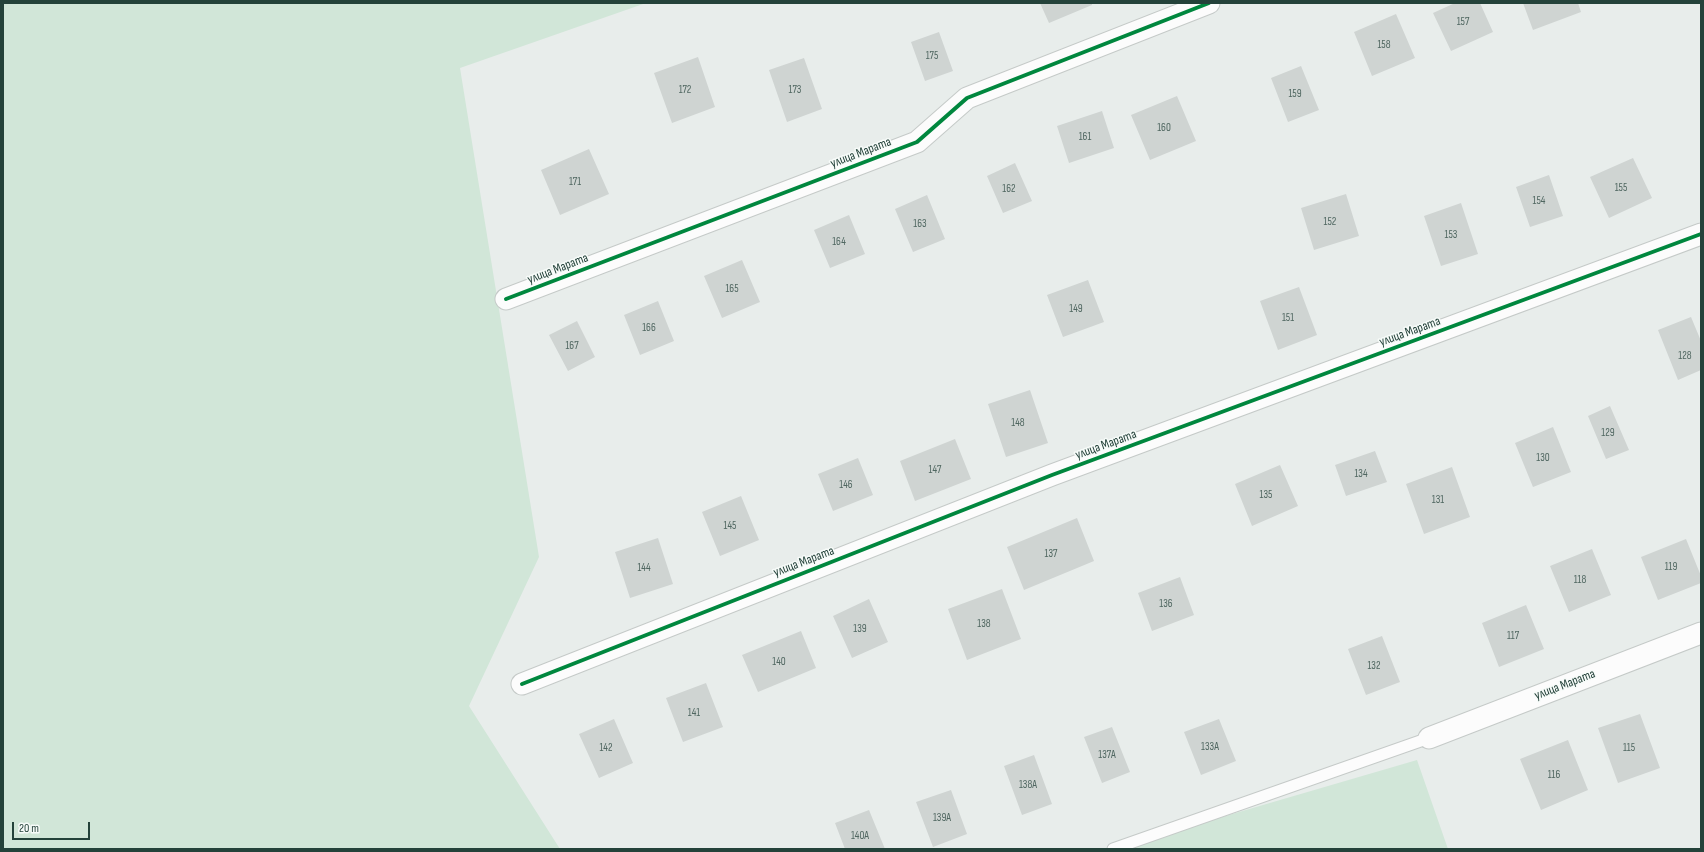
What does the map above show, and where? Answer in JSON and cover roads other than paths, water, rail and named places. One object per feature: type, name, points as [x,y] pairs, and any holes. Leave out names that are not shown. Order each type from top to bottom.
[{"type":"street","name":"улица Марата","points":[[506,299],[917,142],[967,98],[1209,3]]},
{"type":"street","name":"улица Марата","points":[[522,684],[1052,475],[1701,234]]},
{"type":"street","name":"улица Марата","points":[[1429,738],[1701,633]]},
{"type":"lane","points":[[1113,849],[1429,738]]}]
